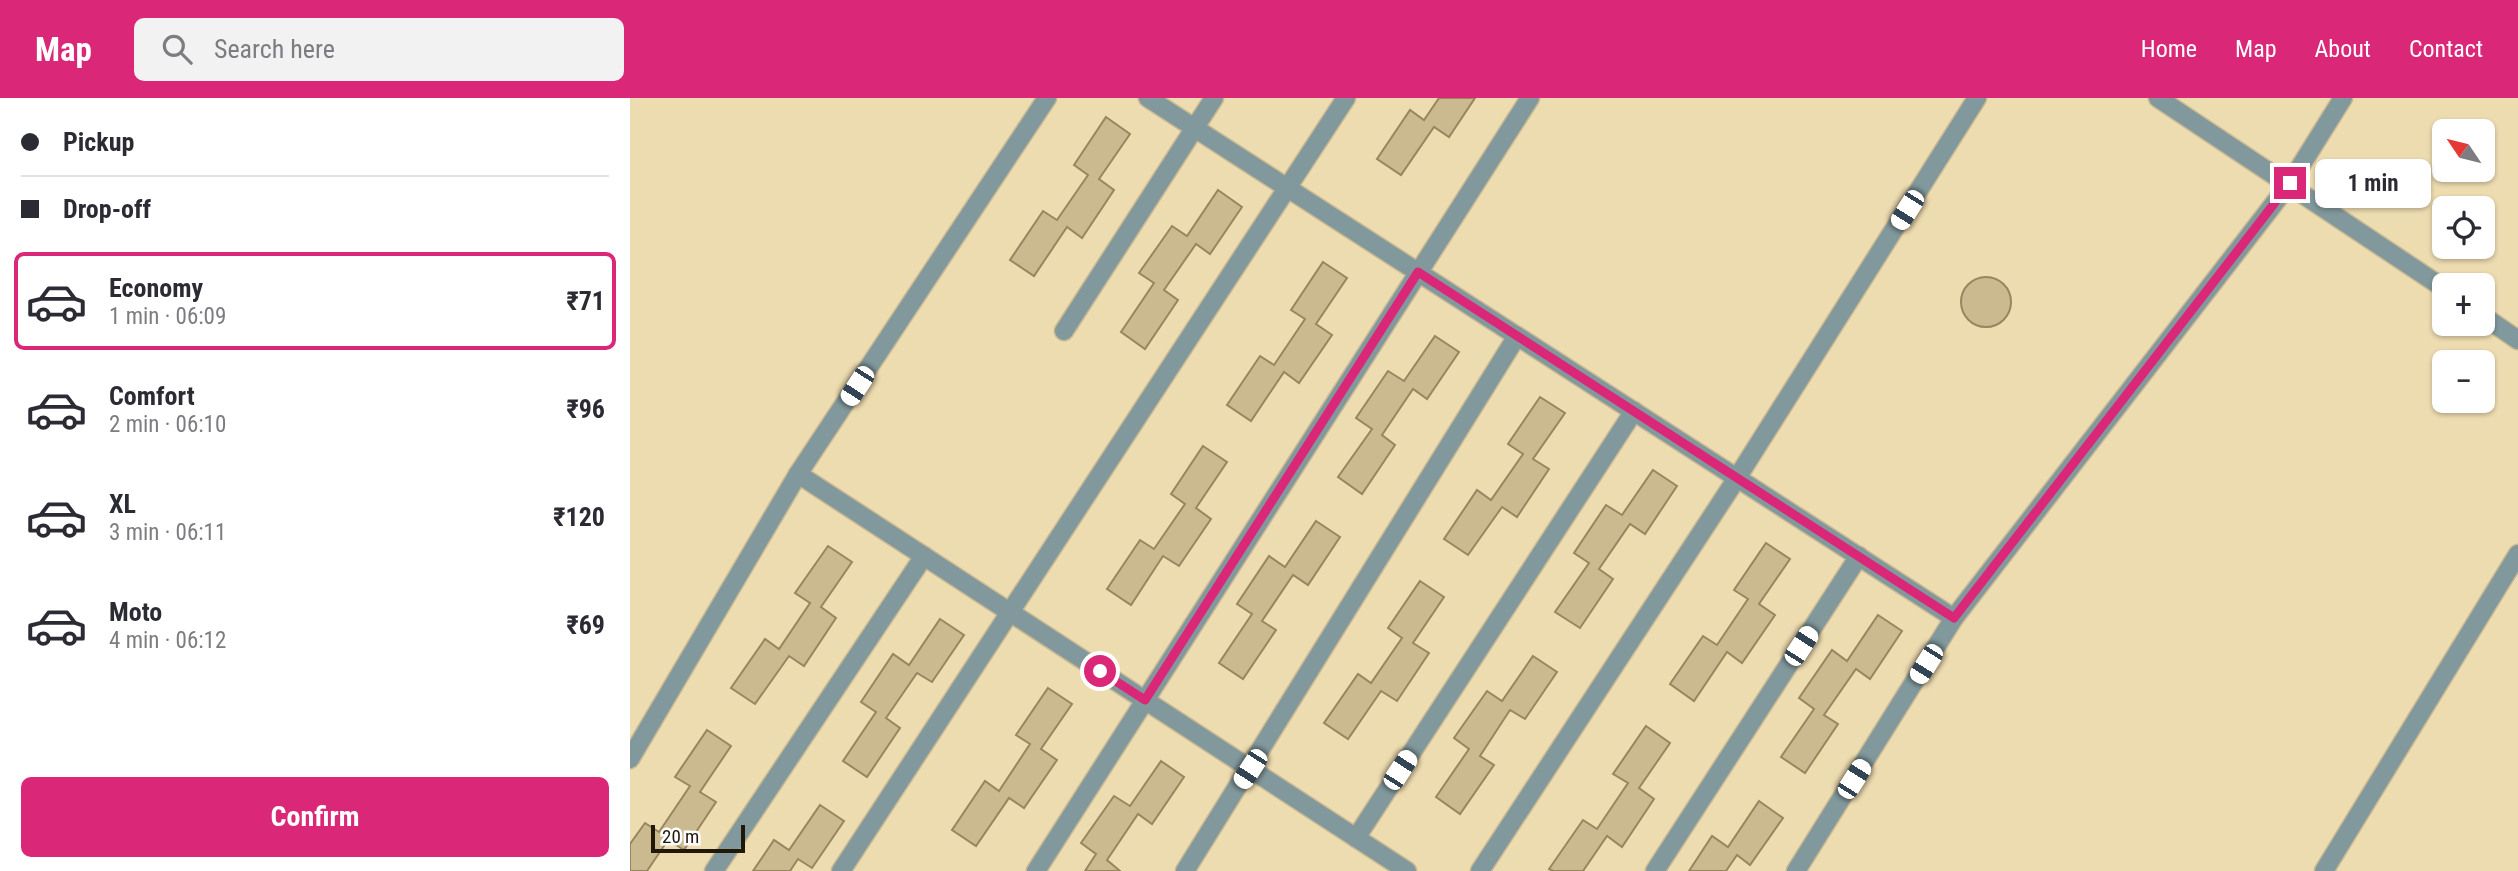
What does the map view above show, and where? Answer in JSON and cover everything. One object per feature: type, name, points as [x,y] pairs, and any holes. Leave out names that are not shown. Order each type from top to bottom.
[{"type":"street","points":[[630,759],[798,474],[1047,98]]},
{"type":"street","points":[[1148,98],[1954,618]]},
{"type":"street","points":[[1064,331],[1214,98]]},
{"type":"street","points":[[841,871],[1346,98]]},
{"type":"street","points":[[1035,871],[1530,98]]},
{"type":"street","points":[[1480,871],[1737,478],[1977,98]]},
{"type":"street","points":[[2158,98],[2290,183],[2432,280]]},
{"type":"street","points":[[1796,871],[1954,618],[2290,183],[2343,98]]},
{"type":"street","points":[[2495,324],[2518,340]]},
{"type":"street","points":[[1185,871],[1517,336]]},
{"type":"street","points":[[1356,838],[1634,411]]},
{"type":"street","points":[[798,474],[1407,871]]},
{"type":"street","points":[[2324,871],[2518,554]]},
{"type":"street","points":[[714,871],[924,556]]},
{"type":"street","points":[[1655,871],[1859,556]]},
{"type":"building","points":[[1439,98],[1475,98],[1449,137],[1434,127],[1401,175],[1377,159],[1410,110],[1424,120]]},
{"type":"building","points":[[1106,117],[1130,134],[1099,179],[1114,190],[1082,238],[1067,227],[1034,276],[1010,260],[1043,211],[1057,220],[1088,175],[1074,165]]},
{"type":"building","points":[[1218,190],[1242,207],[1210,254],[1196,244],[1164,290],[1178,300],[1145,349],[1121,332],[1154,283],[1139,273],[1172,226],[1187,236]]},
{"type":"building","points":[[1323,262],[1347,278],[1316,324],[1332,335],[1299,383],[1284,372],[1251,421],[1227,405],[1260,356],[1274,365],[1305,319],[1291,310]]},
{"type":"building","points":[[1986,277],[2004,284],[2011,302],[2004,320],[1986,327],[1968,320],[1961,302],[1968,284]]},
{"type":"building","points":[[1435,336],[1459,352],[1427,399],[1413,389],[1382,435],[1395,445],[1362,494],[1338,477],[1372,429],[1356,418],[1388,371],[1404,381]]},
{"type":"building","points":[[1540,397],[1565,413],[1533,459],[1549,469],[1517,517],[1502,507],[1468,555],[1444,539],[1477,490],[1491,500],[1523,454],[1508,444]]},
{"type":"building","points":[[1203,446],[1227,462],[1196,508],[1211,519],[1179,566],[1163,556],[1131,605],[1107,589],[1140,540],[1154,549],[1185,504],[1171,494]]},
{"type":"building","points":[[1653,470],[1677,486],[1645,534],[1630,524],[1599,569],[1613,579],[1580,628],[1555,612],[1589,563],[1574,553],[1606,505],[1622,515]]},
{"type":"building","points":[[1316,521],[1340,537],[1308,585],[1293,575],[1262,621],[1276,630],[1243,679],[1219,663],[1252,614],[1237,604],[1269,556],[1285,567]]},
{"type":"building","points":[[1766,543],[1790,559],[1759,604],[1775,615],[1742,663],[1727,652],[1694,701],[1670,684],[1703,636],[1717,645],[1748,599],[1734,590]]},
{"type":"building","points":[[828,546],[852,562],[821,607],[836,618],[804,666],[789,656],[755,704],[731,688],[765,639],[779,649],[810,603],[795,593]]},
{"type":"building","points":[[1420,581],[1444,597],[1413,643],[1429,653],[1397,701],[1381,691],[1348,739],[1324,723],[1358,674],[1371,683],[1402,638],[1388,628]]},
{"type":"building","points":[[1878,615],[1902,631],[1870,679],[1856,669],[1824,715],[1838,724],[1805,773],[1781,757],[1814,709],[1799,698],[1832,650],[1847,661]]},
{"type":"building","points":[[940,619],[964,635],[932,682],[917,673],[886,718],[900,728],[867,777],[843,761],[876,712],[861,702],[893,654],[909,665]]},
{"type":"building","points":[[1533,656],[1557,672],[1525,719],[1510,710],[1480,756],[1494,765],[1460,814],[1436,797],[1469,749],[1454,738],[1487,691],[1502,701]]},
{"type":"building","points":[[1048,688],[1072,704],[1041,749],[1057,760],[1024,808],[1009,798],[976,846],[952,830],[985,781],[999,791],[1030,744],[1016,735]]},
{"type":"building","points":[[1646,726],[1670,743],[1639,788],[1654,799],[1622,847],[1607,836],[1583,871],[1549,869],[1583,820],[1597,829],[1628,783],[1613,774]]},
{"type":"building","points":[[707,730],[731,746],[700,792],[716,802],[684,850],[668,840],[647,871],[630,871],[630,844],[645,823],[659,832],[690,786],[675,777]]},
{"type":"building","points":[[1161,761],[1184,777],[1152,824],[1138,814],[1107,860],[1120,871],[1085,871],[1096,854],[1081,843],[1114,796],[1130,806]]},
{"type":"building","points":[[1759,801],[1783,818],[1750,865],[1737,855],[1726,871],[1689,871],[1712,836],[1728,847]]},
{"type":"building","points":[[820,805],[844,821],[812,868],[798,859],[790,871],[753,871],[774,840],[789,850]]},
{"type":"route","points":[[1100,671],[1145,700],[1418,272],[1954,618],[2290,183]]}]
